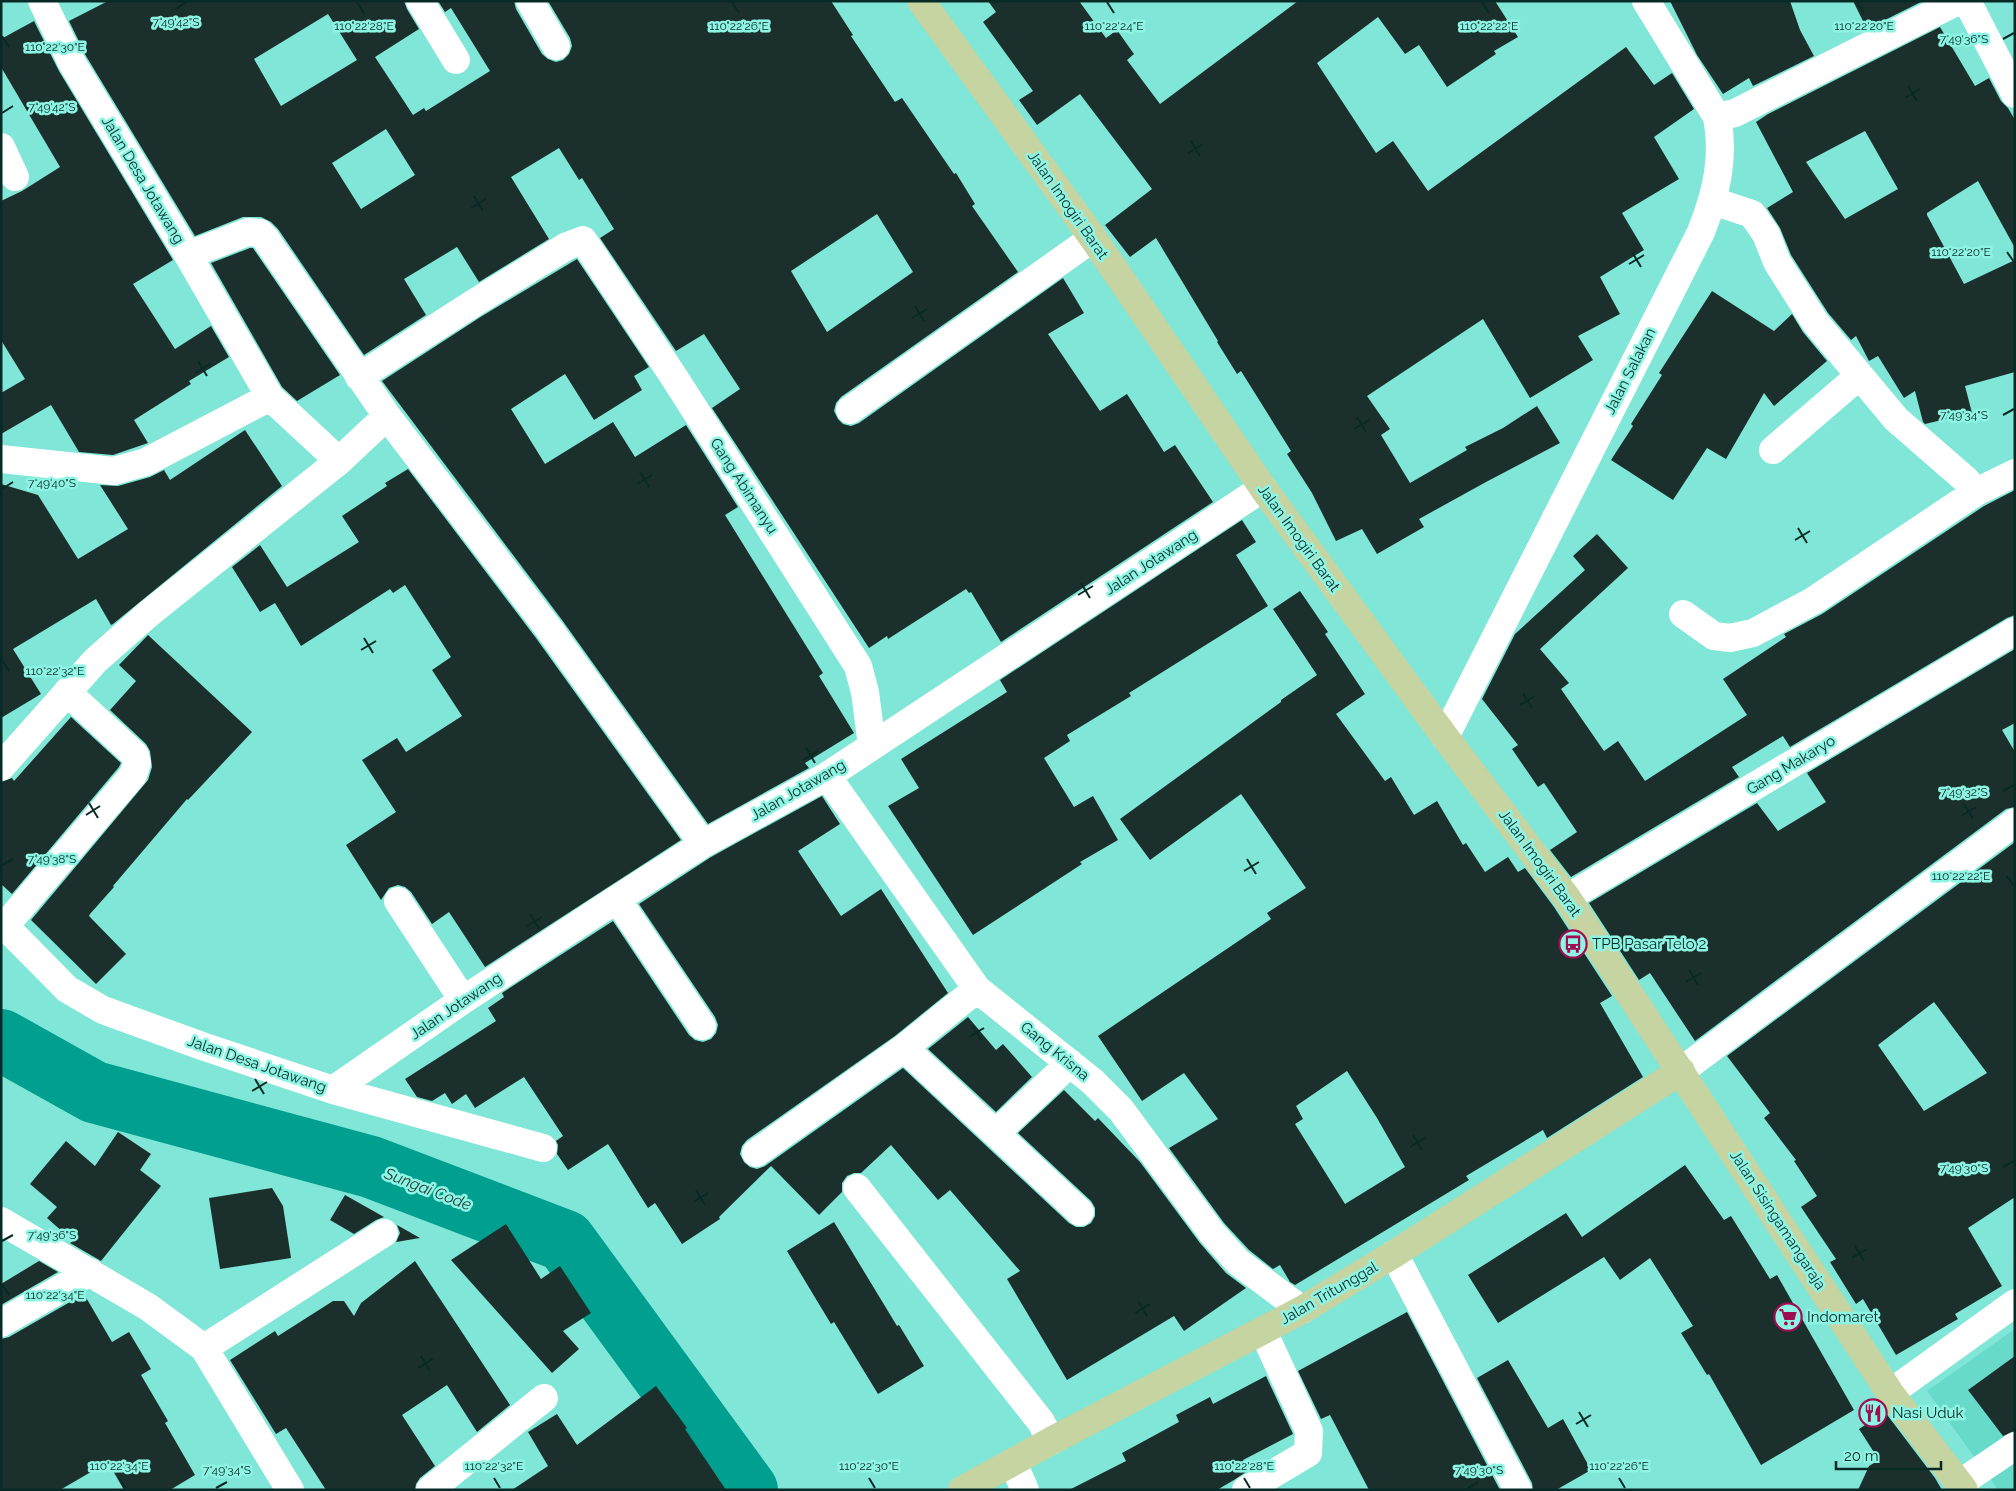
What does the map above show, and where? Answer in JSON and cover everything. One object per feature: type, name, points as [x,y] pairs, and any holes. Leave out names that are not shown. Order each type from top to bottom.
[{"type":"main road","name":"Jalan Imogiri Barat","points":[[921,1],[1092,238],[1263,488],[1445,737],[1568,898],[1681,1071]]},
{"type":"main road","name":"Jalan Tritunggal","points":[[962,1490],[1051,1440],[1302,1310],[1394,1254],[1681,1071]]},
{"type":"main road","name":"Jalan Sisingamangaraja","points":[[1681,1071],[1890,1393],[1962,1487]]},
{"type":"street","name":"Jalan Desa Jotawang","points":[[42,1],[72,63],[188,255],[248,232],[260,234],[265,238],[387,416],[549,629],[703,844]]},
{"type":"street","points":[[420,1],[456,60]]},
{"type":"street","points":[[530,1],[556,46]]},
{"type":"street","name":"Jalan Salakan","points":[[1445,737],[1701,232],[1727,205],[1722,139],[1736,111],[1646,1]]},
{"type":"street","points":[[1736,111],[1958,1]]},
{"type":"street","points":[[1967,1],[2015,94]]},
{"type":"street","points":[[1,147],[15,177]]},
{"type":"street","points":[[1727,205],[1752,214],[1766,234],[1777,262],[1815,322],[1896,419],[1966,480],[1976,492]]},
{"type":"street","points":[[850,410],[1092,238]]},
{"type":"street","name":"Gang Abimanyu","points":[[360,377],[558,251],[583,240],[684,392],[858,666],[865,692],[872,746]]},
{"type":"street","points":[[188,255],[270,396],[339,461]]},
{"type":"street","points":[[1774,450],[1859,376]]},
{"type":"street","points":[[1,459],[95,470],[114,471],[126,469],[146,462],[270,396]]},
{"type":"street","points":[[1,767],[95,661],[146,615],[339,461],[387,416]]},
{"type":"street","points":[[1682,614],[1714,636],[1730,638],[1753,633],[1813,601],[1976,492],[2015,474]]},
{"type":"street","name":"Jalan Jotawang","points":[[333,1090],[463,1000],[617,899],[703,844],[827,776],[1263,488]]},
{"type":"street","name":"Gang Makaryo","points":[[1568,898],[2015,631]]},
{"type":"street","points":[[3,924],[133,775],[137,763],[135,755],[67,692]]},
{"type":"street","name":"Gang Krisna","points":[[827,776],[976,988],[1093,1082],[1121,1110],[1212,1233],[1238,1262],[1302,1310]]},
{"type":"street","points":[[1681,1071],[2015,822]]},
{"type":"street","points":[[617,899],[702,1026]]},
{"type":"street","points":[[398,901],[463,1000]]},
{"type":"street","name":"Jalan Desa Jotawang","points":[[3,924],[67,989],[102,1010],[333,1090],[543,1148]]},
{"type":"street","points":[[756,1153],[904,1048],[976,988]]},
{"type":"street","points":[[904,1048],[1080,1212]]},
{"type":"street","points":[[996,1133],[1070,1063]]},
{"type":"street","points":[[857,1188],[1041,1422],[1051,1440]]},
{"type":"street","points":[[1,1221],[148,1307],[204,1348],[290,1490]]},
{"type":"street","points":[[204,1348],[384,1233]]},
{"type":"street","points":[[1394,1254],[1518,1490]]},
{"type":"street","points":[[1,1323],[90,1272]]},
{"type":"street","points":[[1890,1393],[2015,1302]]},
{"type":"street","points":[[1246,1490],[1308,1453],[1310,1444],[1310,1432],[1263,1331]]},
{"type":"street","points":[[430,1490],[544,1398]]},
{"type":"street","points":[[1962,1487],[2015,1446]]},
{"type":"street","points":[[1013,1463],[1025,1490]]},
{"type":"shaded area","points":[[2015,1329],[2015,1490],[1998,1490],[1927,1391]]},
{"type":"building","points":[[108,1],[404,1],[419,29],[375,57],[413,115],[424,108],[426,111],[490,71],[451,8],[445,12],[438,1],[514,1],[516,9],[542,54],[556,62],[563,60],[569,54],[572,46],[570,38],[548,1],[831,1],[853,35],[851,36],[895,102],[902,98],[954,174],[956,173],[975,204],[972,206],[1018,272],[841,397],[836,403],[834,411],[838,419],[843,424],[851,426],[859,423],[1063,278],[1084,313],[1048,334],[1100,411],[1127,394],[1164,452],[1175,445],[1213,502],[1001,642],[971,592],[969,593],[966,589],[888,639],[887,636],[869,648],[712,408],[740,389],[704,334],[676,351],[600,238],[614,229],[582,178],[579,180],[559,148],[511,177],[549,239],[479,282],[457,247],[404,279],[426,315],[364,355],[278,229],[271,222],[261,217],[243,217],[195,236],[86,56],[69,21]],"holes":[[[328,14],[357,60],[281,106],[254,59]],[[386,129],[415,175],[361,209],[332,163]],[[877,214],[913,272],[827,332],[791,271]]]},
{"type":"building","points":[[988,1],[1079,1],[1106,38],[1117,30],[1134,54],[1127,60],[1160,104],[1298,1],[1495,1],[1518,37],[1494,51],[1496,54],[1447,87],[1419,45],[1405,54],[1378,17],[1317,63],[1376,153],[1393,141],[1428,191],[1626,47],[1654,85],[1672,73],[1694,109],[1654,137],[1679,179],[1622,213],[1644,250],[1600,277],[1620,314],[1578,336],[1593,360],[1530,398],[1483,319],[1367,396],[1390,429],[1381,435],[1410,483],[1467,450],[1465,447],[1503,428],[1537,406],[1560,443],[1419,519],[1424,527],[1377,554],[1362,529],[1336,541],[1312,493],[1287,454],[1291,451],[1241,371],[1237,374],[1156,238],[1130,257],[1105,225],[1152,189],[1080,94],[1037,125],[1019,100],[1033,91],[983,22],[996,12]]},
{"type":"building","points":[[1670,1],[1790,1],[1800,30],[1814,56],[1753,86],[1749,78],[1723,94],[1697,55]]},
{"type":"building","points":[[1853,1],[1923,1],[1867,29]]},
{"type":"building","points":[[34,21],[59,71],[173,260],[133,284],[175,349],[211,326],[229,357],[189,381],[191,384],[134,420],[148,443],[113,455],[79,452],[51,405],[1,434],[1,393],[25,379],[1,340],[1,201],[22,191],[60,167],[1,67],[1,39]]},
{"type":"building","points":[[1940,27],[1975,86],[1989,78],[2001,101],[2015,120],[2015,248],[1978,181],[1927,213],[1964,284],[2015,260],[2015,372],[1965,386],[1972,413],[1925,424],[1915,391],[1904,398],[1878,356],[1869,361],[1856,336],[1851,340],[1828,313],[1791,255],[1780,228],[1767,208],[1793,192],[1756,122],[1768,114]],"holes":[[[1865,131],[1898,189],[1845,219],[1806,162]]]},
{"type":"building","points":[[253,248],[340,375],[297,401],[282,387],[211,263]]},
{"type":"building","points":[[577,259],[649,367],[634,376],[642,390],[594,420],[565,374],[511,409],[545,464],[613,422],[635,457],[686,425],[738,507],[725,515],[823,673],[819,676],[854,733],[805,763],[809,768],[708,824],[562,620],[382,381],[482,316]]},
{"type":"building","points":[[1712,291],[1774,331],[1792,314],[1803,332],[1827,361],[1774,406],[1764,393],[1726,459],[1707,448],[1673,500],[1611,460],[1662,375],[1659,373]]},
{"type":"building","points":[[245,430],[282,486],[113,624],[111,625],[96,599],[13,649],[41,694],[1,718],[1,484],[38,495],[78,559],[128,529],[100,485],[118,486],[150,477],[164,470],[170,480]]},
{"type":"building","points":[[408,469],[536,638],[681,840],[485,967],[449,912],[432,924],[411,892],[405,887],[398,885],[389,888],[381,900],[346,845],[396,812],[362,760],[397,738],[406,752],[462,716],[432,670],[451,657],[405,585],[393,593],[390,589],[301,646],[275,603],[260,612],[232,567],[260,545],[287,587],[359,542],[342,516],[387,486],[385,483]]},
{"type":"building","points":[[2015,490],[2015,615],[1790,747],[1783,736],[1732,767],[1739,777],[1571,877],[1550,850],[1577,832],[1544,783],[1538,787],[1512,749],[1518,745],[1482,699],[1515,634],[1585,570],[1573,556],[1597,534],[1628,568],[1540,649],[1569,683],[1561,689],[1604,751],[1618,741],[1645,781],[1747,715],[1723,679],[1786,637],[1784,634],[1822,614],[1984,506]]},
{"type":"building","points":[[1242,520],[1256,542],[1236,555],[1268,606],[1129,693],[1131,696],[1067,735],[1070,741],[1044,758],[1074,807],[1093,796],[1118,840],[1080,862],[1082,864],[973,935],[888,806],[919,788],[901,759],[1007,692],[1000,680]]},
{"type":"building","points":[[1300,591],[1328,632],[1325,634],[1365,694],[1336,714],[1385,781],[1391,777],[1414,815],[1437,801],[1463,845],[1466,843],[1485,872],[1508,857],[1518,872],[1525,868],[1554,907],[1612,996],[1600,1003],[1643,1077],[1547,1138],[1543,1130],[1466,1176],[1469,1180],[1295,1285],[1290,1282],[1280,1265],[1273,1269],[1249,1250],[1224,1223],[1169,1148],[1218,1119],[1184,1073],[1142,1101],[1098,1036],[1271,919],[1267,913],[1306,888],[1241,794],[1150,860],[1120,819],[1317,675],[1273,609]],"holes":[[[1347,1071],[1405,1167],[1345,1204],[1295,1124],[1303,1119],[1296,1106]]]},
{"type":"building","points":[[148,635],[252,732],[187,799],[90,914],[89,916],[126,954],[96,984],[31,920],[148,780],[152,767],[150,751],[146,744],[110,710],[136,681],[119,665]]},
{"type":"building","points":[[2015,649],[2015,723],[2002,730],[2015,752],[2015,807],[2006,809],[1695,1041],[1650,973],[1639,980],[1589,903],[1757,803],[1778,831],[1826,802],[1807,773]]},
{"type":"building","points":[[71,717],[121,763],[12,894],[1,884],[1,782],[12,778],[14,781]]},
{"type":"building","points":[[822,796],[840,824],[798,851],[841,916],[881,889],[948,993],[895,1036],[747,1140],[742,1146],[740,1154],[744,1162],[750,1167],[757,1169],[765,1166],[903,1068],[1069,1223],[1076,1227],[1084,1227],[1091,1223],[1095,1216],[1095,1208],[1091,1201],[1018,1133],[1064,1090],[1095,1121],[1098,1118],[1140,1162],[1200,1243],[1226,1273],[1246,1288],[1184,1331],[1174,1316],[1067,1380],[1007,1279],[1020,1271],[950,1190],[938,1200],[891,1145],[861,1173],[847,1176],[842,1183],[842,1192],[819,1215],[771,1166],[719,1217],[720,1219],[682,1244],[655,1203],[648,1208],[608,1144],[568,1170],[557,1154],[558,1145],[556,1141],[563,1136],[524,1077],[475,1108],[466,1094],[452,1104],[445,1093],[432,1101],[417,1097],[405,1079],[496,1021],[488,1008],[504,997],[502,993],[613,921],[689,1035],[695,1040],[703,1042],[711,1039],[716,1033],[718,1025],[715,1017],[639,904],[711,857]]},
{"type":"building","points":[[2015,842],[2015,1197],[1968,1228],[2002,1286],[1955,1314],[1958,1319],[1896,1355],[1863,1299],[1856,1304],[1830,1262],[1836,1259],[1801,1207],[1817,1196],[1794,1161],[1796,1160],[1764,1118],[1770,1113],[1727,1056]],"holes":[[[1934,1002],[1987,1073],[1924,1111],[1878,1045]]]},
{"type":"building","points":[[968,1017],[996,1050],[1003,1044],[1032,1077],[996,1112],[928,1049]]},
{"type":"building","points":[[118,1132],[151,1154],[140,1170],[161,1186],[101,1261],[70,1243],[73,1241],[47,1218],[57,1207],[30,1184],[66,1141],[95,1166]]},
{"type":"building","points":[[1685,1165],[1724,1220],[1731,1216],[1770,1279],[1777,1275],[1854,1410],[1761,1465],[1709,1374],[1707,1375],[1681,1333],[1693,1326],[1650,1258],[1620,1280],[1604,1257],[1498,1323],[1468,1275],[1566,1213],[1582,1237]]},
{"type":"building","points":[[272,1188],[283,1206],[291,1258],[220,1269],[209,1198]]},
{"type":"building","points":[[345,1195],[384,1217],[354,1234],[330,1220]]},
{"type":"building","points":[[834,1222],[897,1326],[899,1325],[924,1366],[878,1394],[834,1322],[831,1324],[787,1251]]},
{"type":"building","points":[[506,1224],[541,1279],[560,1266],[591,1313],[563,1331],[579,1349],[552,1373],[451,1260]]},
{"type":"building","points":[[397,1225],[420,1238],[396,1242],[400,1233]]},
{"type":"building","points":[[39,1261],[58,1272],[1,1305],[1,1284]]},
{"type":"building","points":[[415,1261],[510,1405],[477,1432],[447,1385],[402,1415],[435,1466],[420,1478],[415,1490],[326,1490],[286,1428],[276,1434],[230,1360],[275,1331],[278,1336],[333,1301],[344,1301],[354,1316],[361,1303]]},
{"type":"building","points":[[84,1294],[112,1342],[129,1332],[151,1369],[141,1375],[168,1421],[165,1423],[195,1475],[170,1490],[124,1490],[108,1462],[60,1490],[1,1490],[1,1339],[9,1337]]},
{"type":"building","points":[[1407,1312],[1500,1490],[1369,1490],[1330,1415],[1321,1419],[1298,1371]]},
{"type":"building","points":[[2015,1356],[2015,1431],[2003,1436],[1968,1390]]},
{"type":"building","points":[[1508,1360],[1548,1428],[1563,1419],[1591,1470],[1556,1490],[1533,1490],[1532,1483],[1477,1378]]},
{"type":"building","points":[[1266,1376],[1293,1434],[1243,1460],[1249,1470],[1217,1490],[1069,1490],[1126,1461],[1122,1453],[1179,1422],[1176,1415],[1210,1397],[1213,1404]]},
{"type":"building","points":[[656,1386],[687,1428],[685,1429],[726,1490],[512,1490],[548,1466],[528,1432],[557,1414],[577,1445]]},
{"type":"building","points":[[1885,1412],[1942,1490],[1858,1490],[1869,1466],[1879,1460],[1859,1429]]},
{"type":"waterway","name":"Sungai Code","points":[[1,1040],[94,1092],[371,1167],[565,1241],[747,1490]]},
{"type":"place","name":"TPB Pasar Telo 2","points":[[1573,944]]},
{"type":"place","name":"Indomaret","points":[[1788,1317]]},
{"type":"place","name":"Nasi Uduk","points":[[1873,1413]]}]
